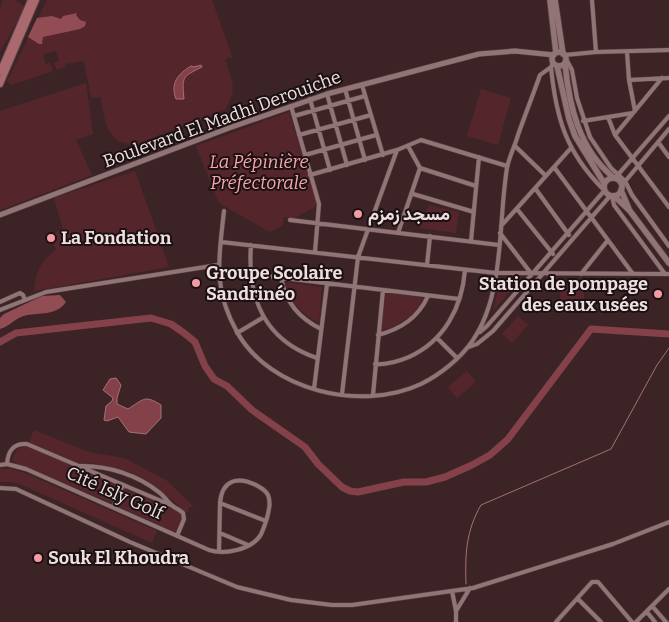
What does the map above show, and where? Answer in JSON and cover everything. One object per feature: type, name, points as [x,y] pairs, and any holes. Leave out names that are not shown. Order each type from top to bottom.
[{"type":"main road","points":[[0,72],[31,0]]},
{"type":"main road","points":[[0,84],[36,0]]},
{"type":"main road","points":[[550,0],[558,60],[569,119],[575,136],[604,188],[630,211],[669,262]]},
{"type":"main road","points":[[555,0],[558,60],[574,118],[580,133],[601,168],[616,176],[623,185],[630,211]]},
{"type":"main road","points":[[604,188],[608,178],[616,176]]},
{"type":"main road","points":[[612,196],[619,194],[623,185]]},
{"type":"street","points":[[592,0],[596,52]]},
{"type":"street","points":[[224,211],[218,265],[221,292],[237,333],[255,356],[273,371],[296,384],[342,394],[373,395],[394,392],[422,383],[457,358],[467,348],[487,315],[496,273],[507,166],[540,75],[558,60],[596,52],[669,50]]},
{"type":"street","name":"Boulevard El Madhi Derouiche","points":[[0,215],[310,99],[362,84],[479,54],[514,51],[544,54],[558,60]]},
{"type":"street","points":[[627,52],[634,112]]},
{"type":"street","points":[[558,60],[572,70],[583,121],[590,137],[616,176],[669,116]]},
{"type":"street","points":[[476,335],[487,326],[567,234],[604,188],[584,167],[571,148],[559,119],[558,60]]},
{"type":"street","points":[[616,135],[662,78]]},
{"type":"street","points":[[630,80],[669,78]]},
{"type":"street","points":[[362,84],[383,155]]},
{"type":"street","points":[[345,89],[365,160]]},
{"type":"street","points":[[327,94],[347,165]]},
{"type":"street","points":[[294,116],[366,96]]},
{"type":"street","points":[[310,99],[330,170]]},
{"type":"street","points":[[291,106],[319,204],[315,252]]},
{"type":"street","points":[[583,121],[634,112]]},
{"type":"street","points":[[300,135],[371,116]]},
{"type":"street","points":[[608,117],[616,135],[669,207]]},
{"type":"street","points":[[669,129],[623,185],[669,246]]},
{"type":"street","points":[[305,155],[376,135]]},
{"type":"street","points":[[310,175],[383,155],[421,140],[507,166]]},
{"type":"street","points":[[658,142],[669,157]]},
{"type":"street","points":[[408,146],[420,168],[476,186]]},
{"type":"street","points":[[514,146],[546,176]]},
{"type":"street","points":[[501,226],[571,148]]},
{"type":"street","points":[[342,394],[358,257],[370,230],[398,150]]},
{"type":"street","points":[[471,241],[479,157]]},
{"type":"street","points":[[554,166],[633,274]]},
{"type":"street","points":[[398,233],[413,194],[420,168]]},
{"type":"street","points":[[535,188],[567,234],[572,238]]},
{"type":"street","points":[[413,194],[474,212]]},
{"type":"street","points":[[467,348],[477,344],[494,330],[556,256],[612,196]]},
{"type":"street","points":[[612,196],[614,205],[667,274]]},
{"type":"street","points":[[517,209],[556,256]]},
{"type":"street","points":[[290,220],[499,245]]},
{"type":"street","points":[[500,233],[532,272]]},
{"type":"street","points":[[427,265],[430,236]]},
{"type":"street","points":[[581,274],[608,240]]},
{"type":"street","points":[[221,242],[496,273],[667,274]]},
{"type":"street","points":[[251,245],[250,274],[254,298],[264,317],[290,343],[302,352],[317,358]]},
{"type":"street","points":[[0,310],[46,292],[218,265]]},
{"type":"street","points":[[375,364],[385,365],[401,360],[420,351],[437,338],[452,318],[466,270]]},
{"type":"street","points":[[250,274],[459,299]]},
{"type":"street","points":[[281,278],[286,295],[296,311],[321,329]]},
{"type":"street","points":[[314,389],[327,284]]},
{"type":"street","points":[[373,395],[384,290]]},
{"type":"street","points":[[0,302],[20,293],[25,300]]},
{"type":"street","points":[[378,335],[400,328],[409,321],[420,310],[428,296]]},
{"type":"street","points":[[237,333],[264,317]]},
{"type":"street","points":[[437,338],[457,358]]},
{"type":"street","points":[[7,464],[10,450],[17,445],[34,446],[173,506]]},
{"type":"street","name":"Cité Isly Golf","points":[[0,465],[7,464],[26,469],[209,550],[219,552]]},
{"type":"street","points":[[77,466],[103,467],[129,475],[158,492],[182,512],[184,516],[177,536]]},
{"type":"street","points":[[244,480],[264,489],[270,504],[260,536],[248,545],[235,550],[219,552],[220,502],[223,490],[231,482],[244,480]]},
{"type":"street","points":[[113,507],[123,485]]},
{"type":"street","points":[[0,488],[16,489],[237,588],[291,600],[332,605],[352,605],[470,588],[613,544],[669,522]]},
{"type":"street","points":[[220,502],[266,521]]},
{"type":"street","points":[[220,533],[248,545]]},
{"type":"street","points":[[557,622],[592,582],[597,582],[632,622]]},
{"type":"street","points":[[456,611],[470,588]]},
{"type":"street","points":[[636,622],[669,589]]},
{"type":"street","points":[[452,591],[456,622]]},
{"type":"street","points":[[578,598],[601,622]]},
{"type":"street","points":[[652,606],[665,621],[669,617]]},
{"type":"street","points":[[647,612],[655,622]]},
{"type":"green space","points":[[3,0],[16,0],[25,7],[0,52],[0,9]]},
{"type":"green space","points":[[47,0],[212,0],[232,56],[232,58],[229,57],[225,60],[232,79],[233,90],[225,109],[138,144],[127,144],[113,137],[109,131],[101,97],[91,98],[84,61],[66,64],[65,67],[57,70],[54,63],[59,60],[56,51],[43,54],[46,64],[50,63],[53,71],[11,85],[7,81]]},
{"type":"green space","points":[[86,83],[93,134],[76,140],[92,175],[0,210],[0,111]]},
{"type":"green space","points":[[481,89],[511,98],[498,145],[467,136]]},
{"type":"green space","name":"La Pépinière Préfectorale","points":[[289,112],[318,205],[293,219],[284,217],[283,225],[270,232],[219,203],[196,146]]},
{"type":"green space","points":[[135,171],[169,267],[34,291],[36,278],[42,263],[56,250],[50,235],[63,229],[54,198]]},
{"type":"green space","points":[[429,205],[459,212],[456,233],[419,228]]},
{"type":"green space","points":[[501,278],[521,278],[493,311],[493,310]]},
{"type":"green space","points":[[285,282],[322,287],[319,323],[297,306]]},
{"type":"green space","points":[[560,289],[584,289],[584,301],[560,301]]},
{"type":"green space","points":[[386,293],[424,298],[416,311],[406,320],[379,331]]},
{"type":"green space","points":[[518,316],[528,325],[512,343],[502,334]]},
{"type":"green space","points":[[467,371],[476,382],[457,398],[448,387]]},
{"type":"green space","points":[[34,430],[89,452],[124,458],[166,480],[193,506],[188,508],[189,512],[186,512],[154,485],[130,472],[92,463],[81,464],[29,442]]},
{"type":"green space","points":[[30,446],[119,486],[112,503],[15,463],[12,460],[18,450]]},
{"type":"green space","points":[[0,469],[12,469],[27,474],[157,531],[152,543],[22,485],[12,482],[0,482]]},
{"type":"green space","points":[[124,489],[180,512],[183,517],[177,533],[117,506]]},
{"type":"shaded area","points":[[77,13],[76,15],[80,20],[86,22],[85,26],[80,29],[43,37],[42,44],[28,37],[37,18],[52,16],[61,19],[63,16]]},
{"type":"shaded area","points":[[201,65],[202,67],[185,78],[183,86],[184,99],[176,99],[174,88],[176,80],[182,72],[191,66]]},
{"type":"shaded area","points":[[60,295],[66,302],[56,310],[21,317],[0,329],[0,318],[4,314],[42,296]]},
{"type":"shaded area","points":[[116,378],[121,385],[117,404],[128,409],[147,399],[161,405],[161,418],[146,434],[129,432],[118,417],[107,421],[104,420],[106,406],[113,398],[103,390],[110,379]]},
{"type":"waterway","points":[[0,342],[16,333],[151,318],[171,324],[195,342],[205,366],[214,379],[227,386],[252,410],[305,447],[318,464],[342,487],[358,492],[404,482],[426,482],[445,477],[490,455],[508,439],[591,329],[669,334]]},
{"type":"waterway","points":[[466,584],[469,534],[481,505],[611,449],[657,365],[669,348]]},
{"type":"place","name":"مسجد زمزم","points":[[358,214]]},
{"type":"place","name":"La Fondation","points":[[51,238]]},
{"type":"place","name":"Groupe Scolaire Sandrinéo","points":[[196,283]]},
{"type":"place","name":"Station de pompage des eaux usées","points":[[658,294]]},
{"type":"place","name":"Souk El Khoudra","points":[[38,558]]}]
